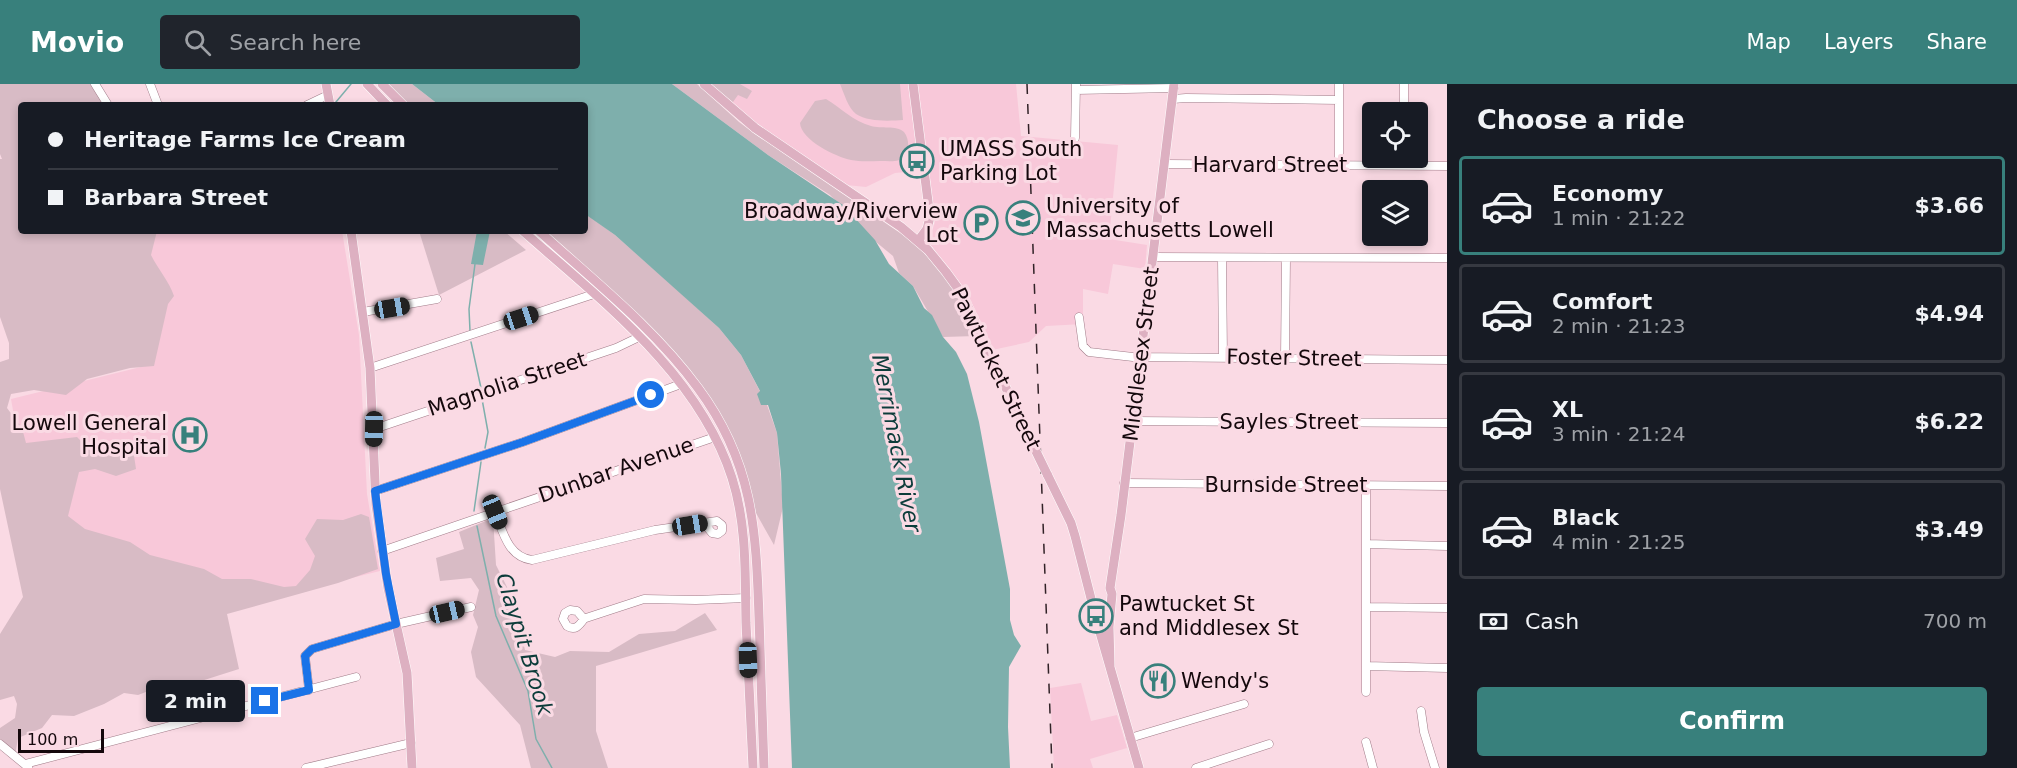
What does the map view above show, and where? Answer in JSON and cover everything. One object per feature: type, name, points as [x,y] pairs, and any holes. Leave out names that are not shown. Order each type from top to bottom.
[{"type":"main road","points":[[326,84],[329,102]]},
{"type":"main road","points":[[367,84],[384,102]]},
{"type":"main road","points":[[382,84],[400,102]]},
{"type":"main road","name":"Pawtucket Street","points":[[704,84],[755,128],[918,241],[939,262],[962,294],[1071,523],[1097,622]]},
{"type":"main road","points":[[913,84],[930,217],[927,229],[918,241]]},
{"type":"main road","name":"Middlesex Street","points":[[1139,768],[1097,622],[1110,588],[1174,86]]},
{"type":"main road","points":[[351,234],[370,368],[375,491],[382,551],[407,673],[412,768]]},
{"type":"main road","points":[[526,234],[639,337],[681,384],[704,416],[732,478],[745,548],[753,768]]},
{"type":"main road","points":[[542,234],[624,308],[689,377],[711,408],[733,450],[745,484],[755,533],[764,768]]},
{"type":"main road","name":"Middlesex Street","points":[[1110,588],[1112,594],[1109,627],[1110,666]]},
{"type":"street","points":[[95,84],[106,102]]},
{"type":"street","points":[[150,84],[157,102]]},
{"type":"street","points":[[1339,84],[1339,165]]},
{"type":"street","points":[[1404,84],[1404,102]]},
{"type":"street","points":[[1075,138],[1076,87],[1174,86]]},
{"type":"street","points":[[313,102],[328,95]]},
{"type":"street","points":[[1173,99],[1339,100]]},
{"type":"street","name":"Harvard Street","points":[[1165,164],[1362,164]]},
{"type":"street","name":"Harvard Street","points":[[1428,164],[1447,166]]},
{"type":"street","points":[[1153,257],[1447,258]]},
{"type":"street","points":[[1222,258],[1223,358]]},
{"type":"street","points":[[1285,358],[1286,258]]},
{"type":"street","points":[[370,368],[594,294]]},
{"type":"street","points":[[363,312],[437,299]]},
{"type":"street","name":"Foster Street","points":[[1080,318],[1085,349],[1089,352],[1140,358],[1447,360]]},
{"type":"street","name":"Magnolia Street","points":[[374,429],[616,348],[639,337]]},
{"type":"street","points":[[375,491],[523,442],[681,384]]},
{"type":"street","name":"Sayles Street","points":[[1132,421],[1447,423]]},
{"type":"street","name":"Dunbar Avenue","points":[[382,551],[714,436]]},
{"type":"street","name":"Burnside Street","points":[[1124,483],[1447,486]]},
{"type":"street","points":[[1366,486],[1366,692]]},
{"type":"street","points":[[495,512],[514,552],[522,558],[532,560],[639,534],[704,523]]},
{"type":"street","points":[[1366,544],[1447,546]]},
{"type":"street","points":[[584,619],[644,599],[746,598]]},
{"type":"street","points":[[309,690],[305,656],[312,649],[396,624],[471,607]]},
{"type":"street","points":[[1366,607],[1447,608]]},
{"type":"street","points":[[1366,666],[1447,668]]},
{"type":"street","points":[[0,744],[27,766],[356,678]]},
{"type":"street","points":[[1130,738],[1244,704]]},
{"type":"street","points":[[1421,711],[1424,732],[1435,768]]},
{"type":"street","points":[[1366,741],[1372,768]]},
{"type":"street","points":[[306,768],[411,742]]},
{"type":"street","points":[[1196,768],[1269,744]]},
{"type":"shaded area","points":[[0,84],[91,84],[103,102],[18,102],[18,234],[156,234],[151,255],[174,296],[168,304],[154,366],[130,368],[87,379],[66,395],[34,390],[11,394],[7,408],[22,428],[26,443],[77,437],[83,443],[96,449],[110,451],[133,449],[136,469],[116,476],[95,469],[79,472],[68,516],[85,529],[130,542],[150,555],[204,569],[222,579],[251,579],[284,587],[296,586],[310,570],[315,556],[305,539],[317,519],[343,520],[361,514],[369,517],[378,569],[338,583],[227,614],[239,669],[198,682],[188,714],[172,682],[138,695],[124,693],[74,716],[52,715],[42,728],[18,738],[15,756],[0,739],[0,728],[15,718],[17,704],[14,696],[0,700],[0,634],[23,597],[0,489],[0,362],[9,359],[9,343],[0,317],[0,159],[2,159],[0,154]]},
{"type":"shaded area","points":[[387,84],[412,84],[435,102],[405,102]]},
{"type":"shaded area","points":[[672,84],[697,84],[755,134],[903,235],[925,254],[954,289],[976,336],[943,337],[913,286],[899,273],[893,256],[830,195],[768,155]]},
{"type":"shaded area","name":"University of Massachusetts Lowell","points":[[710,84],[1016,84],[1021,136],[1118,145],[1109,239],[1147,245],[1145,269],[1113,264],[1108,294],[1083,289],[1083,324],[1046,326],[1029,342],[992,350],[968,297],[930,244],[935,222],[929,170],[895,173],[866,187],[846,185],[763,131]]},
{"type":"shaded area","points":[[710,84],[740,84],[752,91],[747,99],[738,95],[733,102]]},
{"type":"shaded area","points":[[840,84],[900,84],[903,120],[885,121],[861,117],[848,104]]},
{"type":"shaded area","points":[[826,99],[865,124],[904,132],[908,143],[907,155],[895,161],[858,161],[820,147],[806,136],[800,123],[815,101]]},
{"type":"shaded area","points":[[588,215],[615,235],[719,328],[741,355],[767,405],[777,433],[783,507],[774,545],[756,513],[745,472],[733,440],[706,391],[671,350],[548,234],[588,234]]},
{"type":"shaded area","name":"Lowell General Hospital","points":[[147,234],[342,234],[359,335],[367,494],[380,571],[226,609],[45,593],[11,399],[153,364]]},
{"type":"shaded area","points":[[420,234],[507,234],[526,250],[439,295]]},
{"type":"shaded area","points":[[493,518],[496,565],[513,599],[525,650],[555,657],[570,651],[609,652],[639,634],[675,631],[705,613],[717,630],[596,666],[596,731],[608,768],[531,768],[520,725],[476,677],[471,652],[478,627],[473,615],[479,590],[471,578],[440,581],[436,558],[464,549],[459,532]]},
{"type":"shaded area","points":[[1081,683],[1091,721],[1117,715],[1127,748],[1090,759],[1093,768],[1054,768],[1050,688]]},
{"type":"water","name":"Merrimack River","points":[[412,84],[672,84],[768,155],[843,205],[875,240],[889,264],[913,286],[924,308],[932,315],[943,337],[956,352],[967,374],[979,422],[1010,589],[1010,620],[1014,635],[1021,646],[1009,667],[1010,768],[792,768],[781,474],[777,433],[768,405],[761,405],[757,394],[760,391],[741,355],[719,328],[615,235],[588,216],[588,102],[435,102]]},
{"type":"water","points":[[476,234],[489,234],[483,265],[471,264]]},
{"type":"waterway","points":[[336,102],[351,84]]},
{"type":"waterway","name":"Claypit Brook","points":[[470,331],[469,309],[475,264]]},
{"type":"waterway","name":"Claypit Brook","points":[[471,342],[481,388]]},
{"type":"waterway","name":"Claypit Brook","points":[[482,399],[488,432],[485,448]]},
{"type":"waterway","name":"Claypit Brook","points":[[474,511],[481,462]]},
{"type":"waterway","name":"Claypit Brook","points":[[477,526],[496,616],[528,691],[536,739],[552,768]]},
{"type":"railway","points":[[1027,84],[1052,768]]},
{"type":"place","name":"UMASS South Parking Lot","points":[[917,161]]},
{"type":"place","name":"University of Massachusetts Lowell","points":[[1023,218]]},
{"type":"place","name":"Broadway/Riverview Lot","points":[[981,223]]},
{"type":"place","name":"Lowell General Hospital","points":[[190,435]]},
{"type":"place","name":"Pawtucket St and Middlesex St","points":[[1096,616]]},
{"type":"place","name":"Wendy's","points":[[1158,681]]},
{"type":"route","points":[[265,701],[309,690],[305,656],[312,649],[322,644],[396,624],[388,588],[375,491],[523,442],[651,395]]}]
